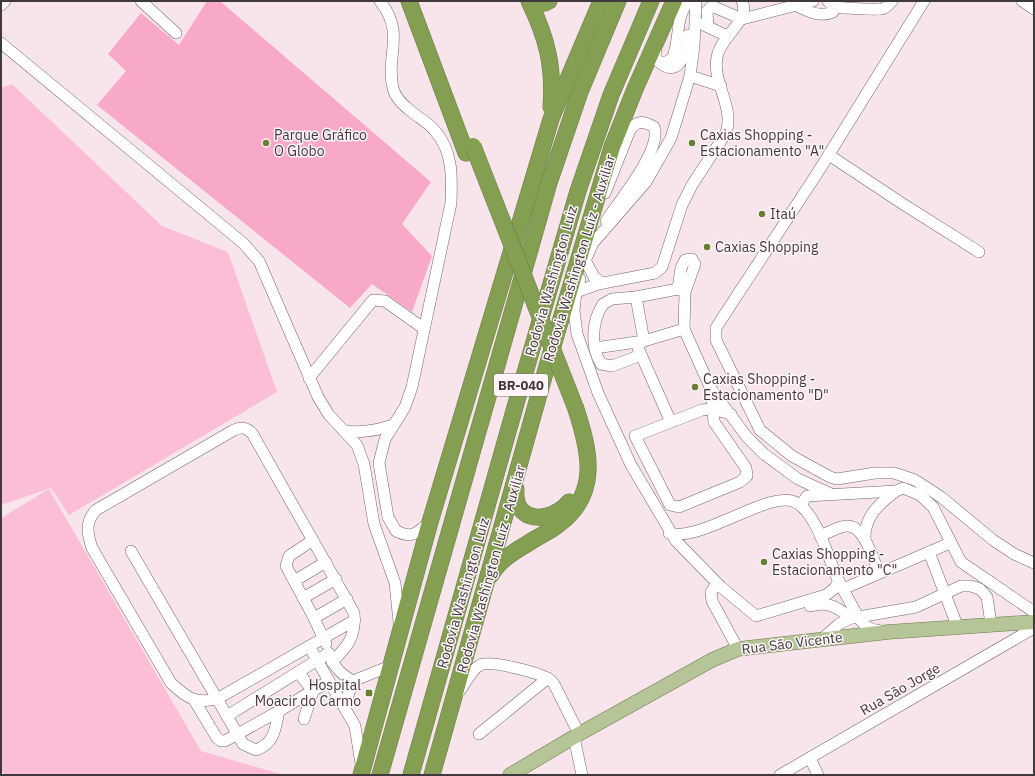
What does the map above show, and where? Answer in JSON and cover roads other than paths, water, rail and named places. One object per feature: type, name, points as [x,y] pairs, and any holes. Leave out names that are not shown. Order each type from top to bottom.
[{"type":"highway","points":[[409,1],[470,149],[573,412],[586,439],[589,467],[587,482],[578,506],[558,526],[512,553],[496,567],[484,589]]},
{"type":"highway","points":[[418,1],[470,149]]},
{"type":"highway","points":[[529,1],[542,29],[550,56],[552,90],[550,119]]},
{"type":"highway","points":[[532,1],[545,3],[549,1]]},
{"type":"highway","points":[[362,773],[430,522],[550,119],[601,1]]},
{"type":"highway","name":"Rodovia Washington Luiz","points":[[381,771],[549,183],[580,92],[618,1]]},
{"type":"highway","name":"Rodovia Washington Luiz","points":[[411,775],[515,406],[578,191],[610,95],[651,1]]},
{"type":"highway","points":[[612,147],[612,116],[659,1]]},
{"type":"highway","name":"Rodovia Washington Luiz - Auxiliar","points":[[432,775],[455,698],[484,589],[612,147],[674,1]]},
{"type":"highway","points":[[518,471],[515,499],[517,507],[533,516],[545,517],[555,514],[564,508],[572,499],[579,484],[581,468],[582,454],[573,412]]},
{"type":"highway","points":[[381,771],[396,688],[399,634]]},
{"type":"main road","name":"Rua Sāo Vicente","points":[[510,775],[576,735],[712,660],[738,649],[888,632],[1034,622]]},
{"type":"street","points":[[1,5],[5,1]]},
{"type":"street","points":[[141,1],[176,33]]},
{"type":"street","points":[[380,1],[385,7],[392,23],[394,39],[391,79],[393,90],[401,102],[435,130],[444,142],[450,158],[452,182],[450,203],[440,259],[423,328],[412,386],[405,407],[393,424],[381,450],[379,463],[388,517],[396,532],[404,535],[414,535],[430,522]]},
{"type":"street","points":[[660,33],[655,58],[662,64],[672,68],[677,66],[684,56],[687,43],[691,1]]},
{"type":"street","points":[[600,233],[633,199],[664,154],[671,138],[690,76],[694,46],[695,21],[691,1]]},
{"type":"street","points":[[576,292],[602,283],[655,273],[662,267],[682,205],[692,185],[720,142],[728,126],[727,109],[716,59],[720,47],[727,36],[742,19],[744,10],[742,1]]},
{"type":"street","points":[[708,27],[707,11],[712,6],[742,19],[792,3],[813,1]]},
{"type":"street","points":[[792,3],[821,15],[833,12],[831,4],[882,9],[892,1]]},
{"type":"street","points":[[924,1],[829,155],[716,328],[716,340],[724,360],[760,430],[792,456],[830,477],[838,479],[875,473],[894,473],[915,480],[940,497],[993,540],[1014,554],[1034,564]]},
{"type":"street","points":[[1022,1],[1034,9]]},
{"type":"street","points":[[695,21],[727,36]]},
{"type":"street","points":[[1,43],[243,243],[259,261],[318,397],[329,415],[357,446],[364,464],[374,524],[395,583],[399,634]]},
{"type":"street","points":[[690,76],[721,86]]},
{"type":"street","points":[[575,272],[630,130],[634,124],[640,122],[654,127],[656,133],[653,148],[593,243],[585,260],[576,292],[575,323],[598,393],[631,465],[669,533],[717,583],[748,611],[762,616],[806,604],[832,592],[841,585],[879,573],[950,543]]},
{"type":"street","points":[[829,155],[979,252]]},
{"type":"street","points":[[585,260],[594,277],[602,283]]},
{"type":"street","points":[[641,355],[606,366],[601,364],[595,348],[594,328],[603,304],[612,299],[681,290],[684,329],[711,389],[747,437],[764,454],[803,480],[831,494]]},
{"type":"street","points":[[636,297],[641,355],[670,420]]},
{"type":"street","points":[[309,378],[373,300],[385,300],[423,328]]},
{"type":"street","points":[[595,348],[640,342],[684,329]]},
{"type":"street","points":[[711,389],[711,409],[714,422],[746,468],[746,476],[744,479],[679,508],[670,505],[635,436],[670,420],[702,410],[711,409],[730,414]]},
{"type":"street","points":[[344,431],[361,432],[379,430],[393,424]]},
{"type":"street","points":[[227,716],[298,672],[317,661],[330,657],[349,644],[355,620],[354,613],[336,579],[252,433],[247,429],[240,427],[96,510],[91,515],[87,530],[92,548],[171,683],[183,694],[194,700],[206,702],[217,699],[355,620]]},
{"type":"street","points":[[803,480],[801,501],[820,536],[855,618]]},
{"type":"street","points":[[865,540],[865,528],[871,515],[879,504],[896,491],[903,488],[920,494],[925,498],[937,514],[956,556],[966,566],[1025,604],[1034,612]]},
{"type":"street","points":[[669,533],[676,535],[690,534],[761,506],[786,500],[801,501],[831,494],[896,491]]},
{"type":"street","points":[[374,524],[388,517]]},
{"type":"street","points":[[820,536],[844,526],[849,526],[860,532],[879,573]]},
{"type":"street","points":[[686,552],[690,534]]},
{"type":"street","points":[[313,540],[289,556],[286,561],[286,566],[314,618],[324,639],[330,657],[344,676],[352,681]]},
{"type":"street","points":[[132,551],[243,744],[248,748],[256,750],[266,746],[271,741],[279,711]]},
{"type":"street","points":[[929,552],[958,628]]},
{"type":"street","points":[[294,581],[326,562]]},
{"type":"street","points":[[303,598],[336,579]]},
{"type":"street","points":[[717,583],[711,592],[712,601],[738,649]]},
{"type":"street","points":[[822,639],[839,624],[855,618],[916,607],[961,586],[980,589],[987,598],[991,624]]},
{"type":"street","points":[[314,618],[347,599]]},
{"type":"street","points":[[806,604],[820,603],[834,606],[870,628],[888,632]]},
{"type":"street","name":"Rua São Jorge","points":[[780,775],[1034,628]]},
{"type":"street","points":[[309,646],[356,730],[362,773]]},
{"type":"street","points":[[455,698],[476,668],[482,664],[492,663],[548,678],[554,684],[576,735],[582,775]]},
{"type":"street","points":[[352,681],[390,666]]},
{"type":"street","points":[[298,672],[313,691]]},
{"type":"street","points":[[479,734],[548,678]]},
{"type":"street","points":[[194,700],[217,738],[221,741],[225,741],[329,681]]},
{"type":"street","points":[[344,707],[352,681]]},
{"type":"street","points":[[304,719],[313,691]]},
{"type":"street","points":[[810,758],[818,775]]},
{"type":"place","name":"Parque Gráfico O Globo","points":[[266,143]]},
{"type":"place","name":"Caxias Shopping - Estacionamento \"A\"","points":[[692,143]]},
{"type":"place","name":"Itaú","points":[[762,214]]},
{"type":"place","name":"Caxias Shopping","points":[[707,247]]},
{"type":"place","name":"Caxias Shopping - Estacionamento \"D\"","points":[[695,387]]},
{"type":"place","name":"Caxias Shopping - Estacionamento \"C\"","points":[[764,562]]},
{"type":"place","name":"Hospital Moacir do Carmo","points":[[369,693]]}]
